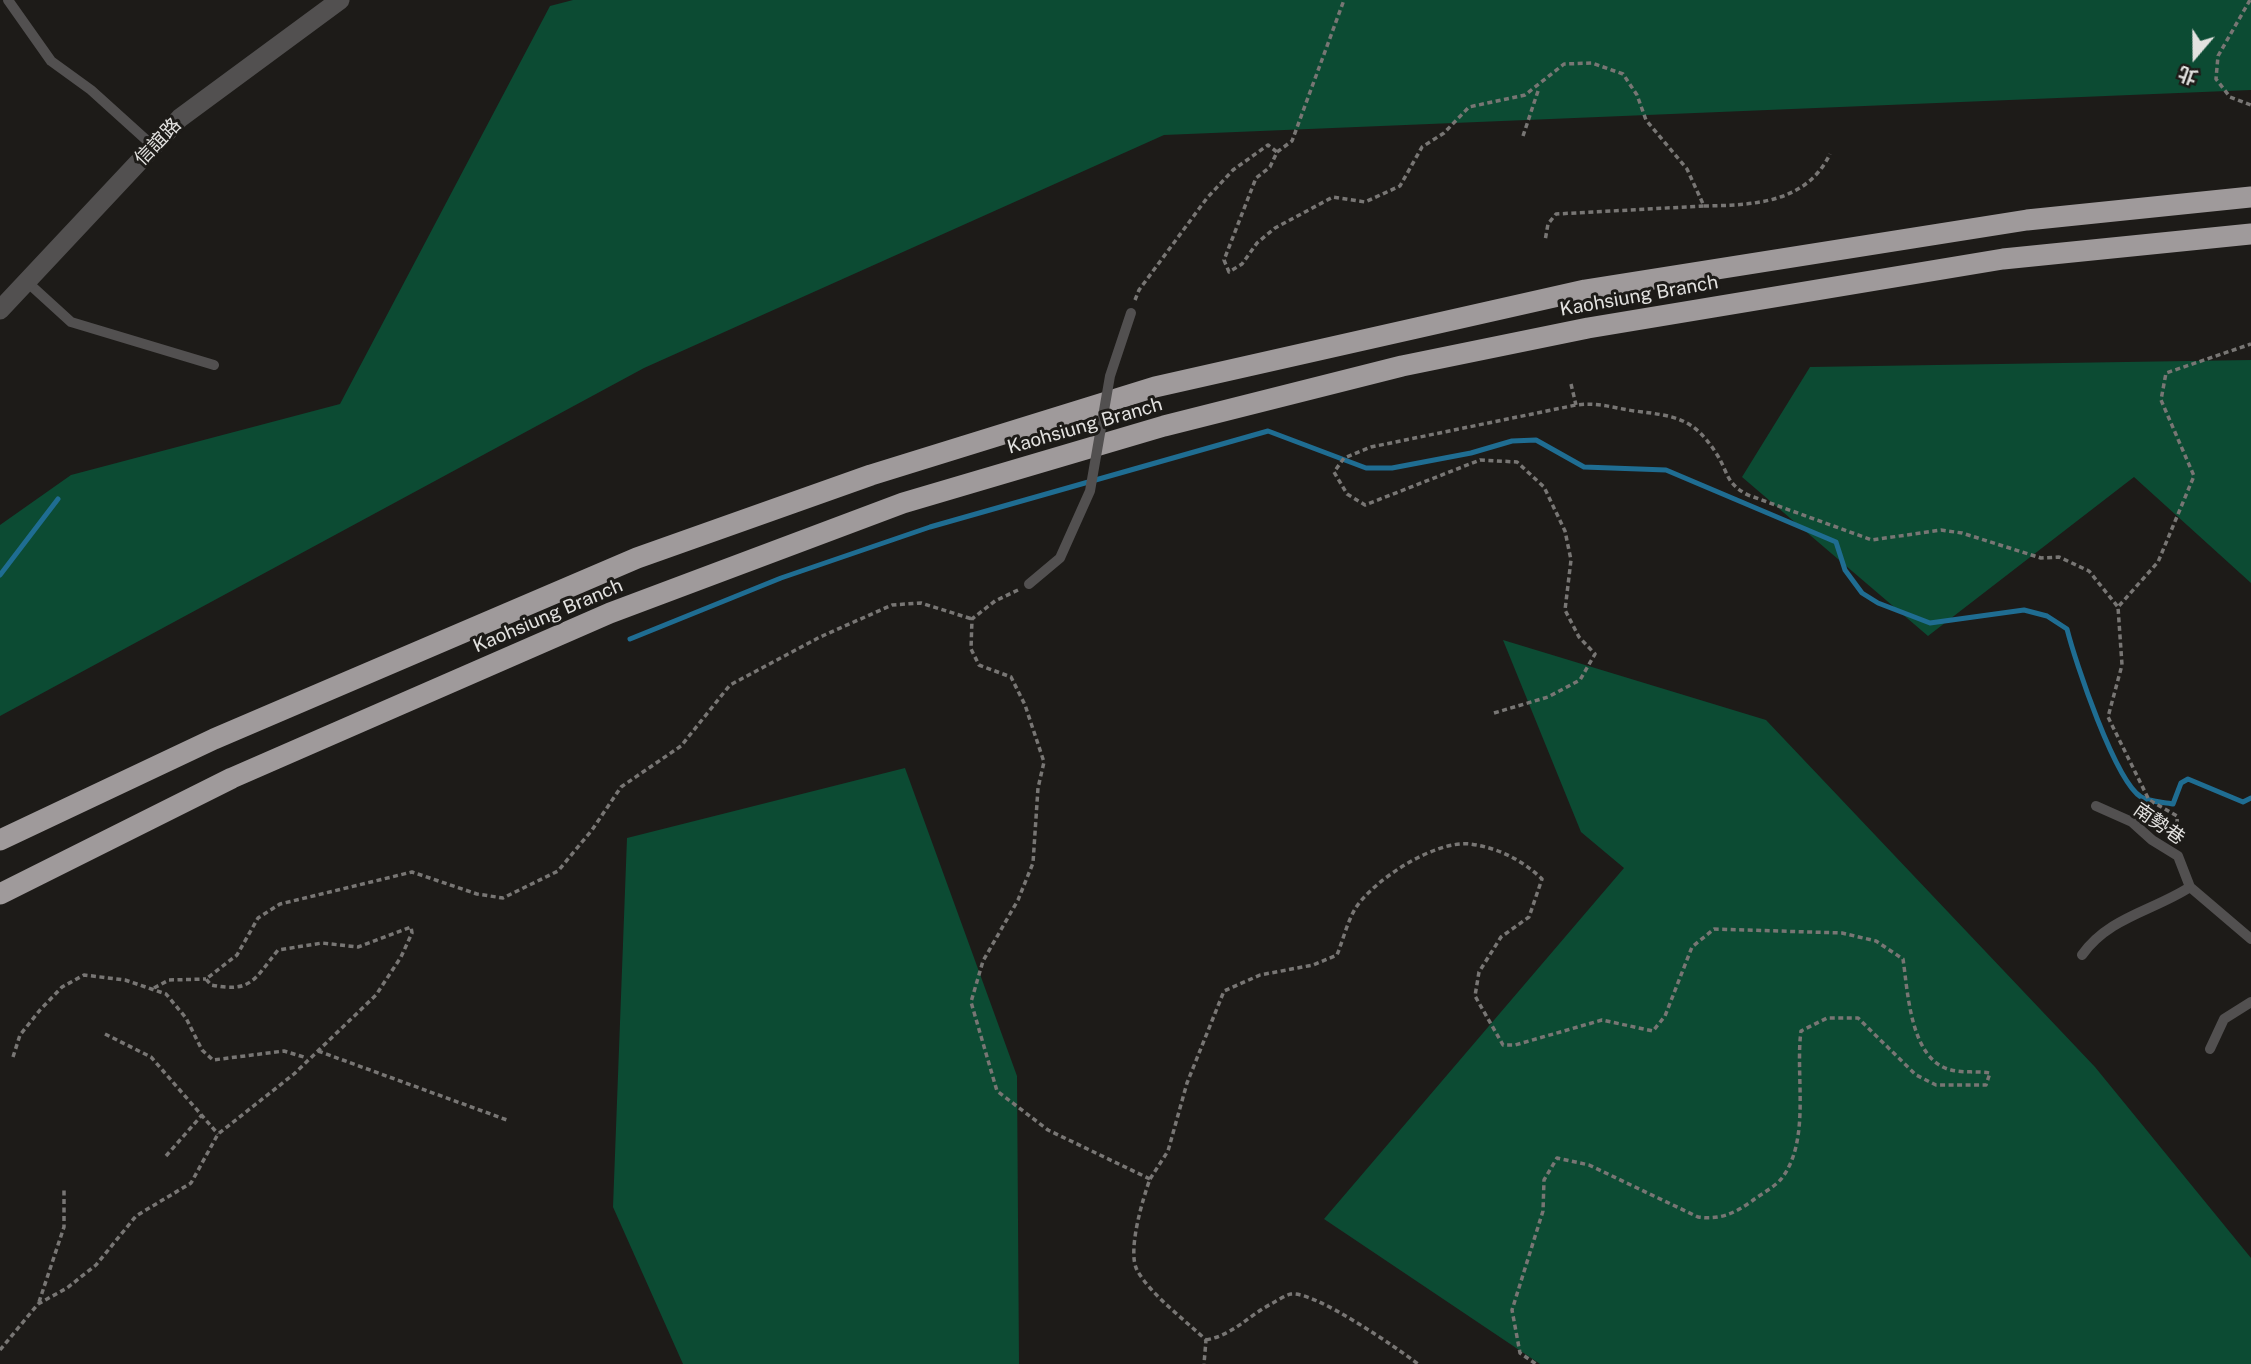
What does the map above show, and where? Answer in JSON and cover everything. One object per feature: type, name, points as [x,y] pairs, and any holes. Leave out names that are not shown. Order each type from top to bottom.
[{"type":"highway","name":"Kaohsiung Branch","points":[[0,840],[214,739],[637,558],[871,474],[1155,387],[1585,290],[2027,220],[2251,197]]},
{"type":"highway","name":"Kaohsiung Branch","points":[[0,894],[232,778],[610,613],[903,503],[955,487],[1164,426],[1375,372],[1588,328],[2003,259],[2251,234]]},
{"type":"street","name":"信誼路","points":[[0,310],[180,118],[340,0]]},
{"type":"lane","points":[[8,0],[51,61],[91,90],[153,146]]},
{"type":"lane","points":[[25,281],[71,322],[214,365]]},
{"type":"lane","points":[[1029,584],[1060,558],[1090,491],[1110,376],[1130,313]]},
{"type":"lane","name":"南勢巷","points":[[2096,806],[2132,822],[2152,841],[2178,856],[2190,887],[2251,939]]},
{"type":"lane","points":[[2082,955],[2091,942],[2122,919],[2168,901],[2190,887]]},
{"type":"lane","points":[[2210,1049],[2224,1019],[2251,1002]]},
{"type":"path","points":[[1344,0],[1293,141],[1277,152],[1270,167],[1256,178],[1224,260],[1229,272],[1242,264],[1257,243],[1275,228],[1333,197],[1365,202],[1400,187],[1422,147],[1444,134],[1469,107],[1525,95],[1564,65],[1592,63],[1623,74],[1637,95],[1646,120],[1686,169],[1704,206]]},
{"type":"path","points":[[2250,0],[2218,57],[2216,79],[2230,97],[2251,105]]},
{"type":"path","points":[[1523,136],[1539,86]]},
{"type":"path","points":[[1130,313],[1139,290],[1224,179],[1268,145],[1277,152]]},
{"type":"path","points":[[1545,241],[1548,223],[1556,214],[1754,205],[1796,191],[1823,169],[1830,154]]},
{"type":"path","points":[[2118,607],[2158,562],[2194,476],[2161,400],[2166,373],[2251,344]]},
{"type":"path","points":[[1571,384],[1576,405]]},
{"type":"path","points":[[1494,713],[1548,697],[1580,680],[1595,654],[1578,637],[1565,610],[1572,560],[1565,531],[1544,487],[1517,462],[1480,460],[1365,505],[1347,494],[1334,472],[1344,458],[1371,447],[1576,405],[1597,402],[1678,417],[1696,426],[1718,455],[1731,486],[1872,540],[1941,530],[1962,533],[2040,558],[2059,557],[2089,571],[2118,607],[2122,666],[2108,717],[2149,800],[2177,816],[2178,856]]},
{"type":"path","points":[[972,619],[995,601],[1029,584]]},
{"type":"path","points":[[153,989],[169,980],[206,979],[237,955],[258,918],[292,901],[412,872],[477,894],[503,898],[558,872],[592,830],[621,787],[681,746],[730,685],[820,637],[892,605],[921,603],[972,619]]},
{"type":"path","points":[[972,619],[971,649],[979,665],[1011,677],[1025,705],[1044,762],[1038,788],[1033,863],[1018,900],[983,961],[971,1002],[997,1091],[1048,1130],[1150,1179]]},
{"type":"path","points":[[1204,1364],[1206,1340],[1137,1269],[1136,1239],[1142,1201],[1150,1179],[1168,1151],[1187,1083],[1224,991],[1260,975],[1313,965],[1337,955],[1356,908],[1379,884],[1403,865],[1440,849],[1469,844],[1521,859],[1542,879],[1529,917],[1501,937],[1479,972],[1475,996],[1503,1045],[1515,1045],[1602,1020],[1653,1031],[1665,1016],[1692,947],[1714,929],[1842,933],[1876,941],[1903,959],[1914,1032],[1931,1057],[1950,1070],[1990,1073],[1986,1085],[1936,1085],[1916,1075],[1858,1018],[1827,1018],[1801,1031],[1798,1126],[1791,1162],[1781,1180],[1740,1210],[1716,1219],[1698,1217],[1600,1170],[1557,1158],[1544,1181],[1543,1211],[1513,1310],[1520,1353],[1536,1364]]},
{"type":"path","points":[[38,1304],[67,1288],[96,1265],[136,1216],[191,1183],[218,1134],[294,1074],[307,1058],[376,995],[401,957],[412,933],[411,927],[358,947],[322,943],[278,950],[255,979],[236,990],[211,985],[206,979]]},
{"type":"path","points":[[13,1057],[20,1035],[40,1010],[62,987],[84,975],[125,980],[166,994],[186,1018],[202,1050],[213,1060],[284,1051],[307,1058]]},
{"type":"path","points":[[105,1034],[151,1057],[218,1134]]},
{"type":"path","points":[[316,1051],[507,1120]]},
{"type":"path","points":[[166,1156],[202,1115]]},
{"type":"path","points":[[0,1350],[38,1304],[64,1227],[64,1190]]},
{"type":"path","points":[[1206,1340],[1224,1337],[1269,1305],[1292,1294],[1312,1298],[1397,1347],[1418,1364]]},
{"type":"green space","points":[[573,0],[2251,0],[2251,90],[1164,135],[644,368],[0,716],[0,525],[71,475],[340,404],[550,6]]},
{"type":"green space","points":[[2251,360],[2251,583],[2134,477],[1928,636],[1742,477],[1810,367]]},
{"type":"green space","points":[[1503,640],[1766,720],[2095,1067],[2251,1258],[2251,1364],[1540,1364],[1324,1219],[1624,868],[1581,832]]},
{"type":"green space","points":[[905,768],[1017,1076],[1019,1364],[683,1364],[613,1207],[627,838]]},
{"type":"waterway","points":[[630,639],[781,578],[930,527],[1268,431],[1366,468],[1392,468],[1471,453],[1512,441],[1536,440],[1584,467],[1666,470],[1836,542],[1845,570],[1862,593],[1878,603],[1930,623],[2024,610],[2047,616],[2067,629],[2087,692],[2108,745],[2131,786],[2141,797],[2173,804],[2181,783],[2188,779],[2243,802],[2251,798]]},
{"type":"waterway","points":[[0,575],[58,499]]}]
